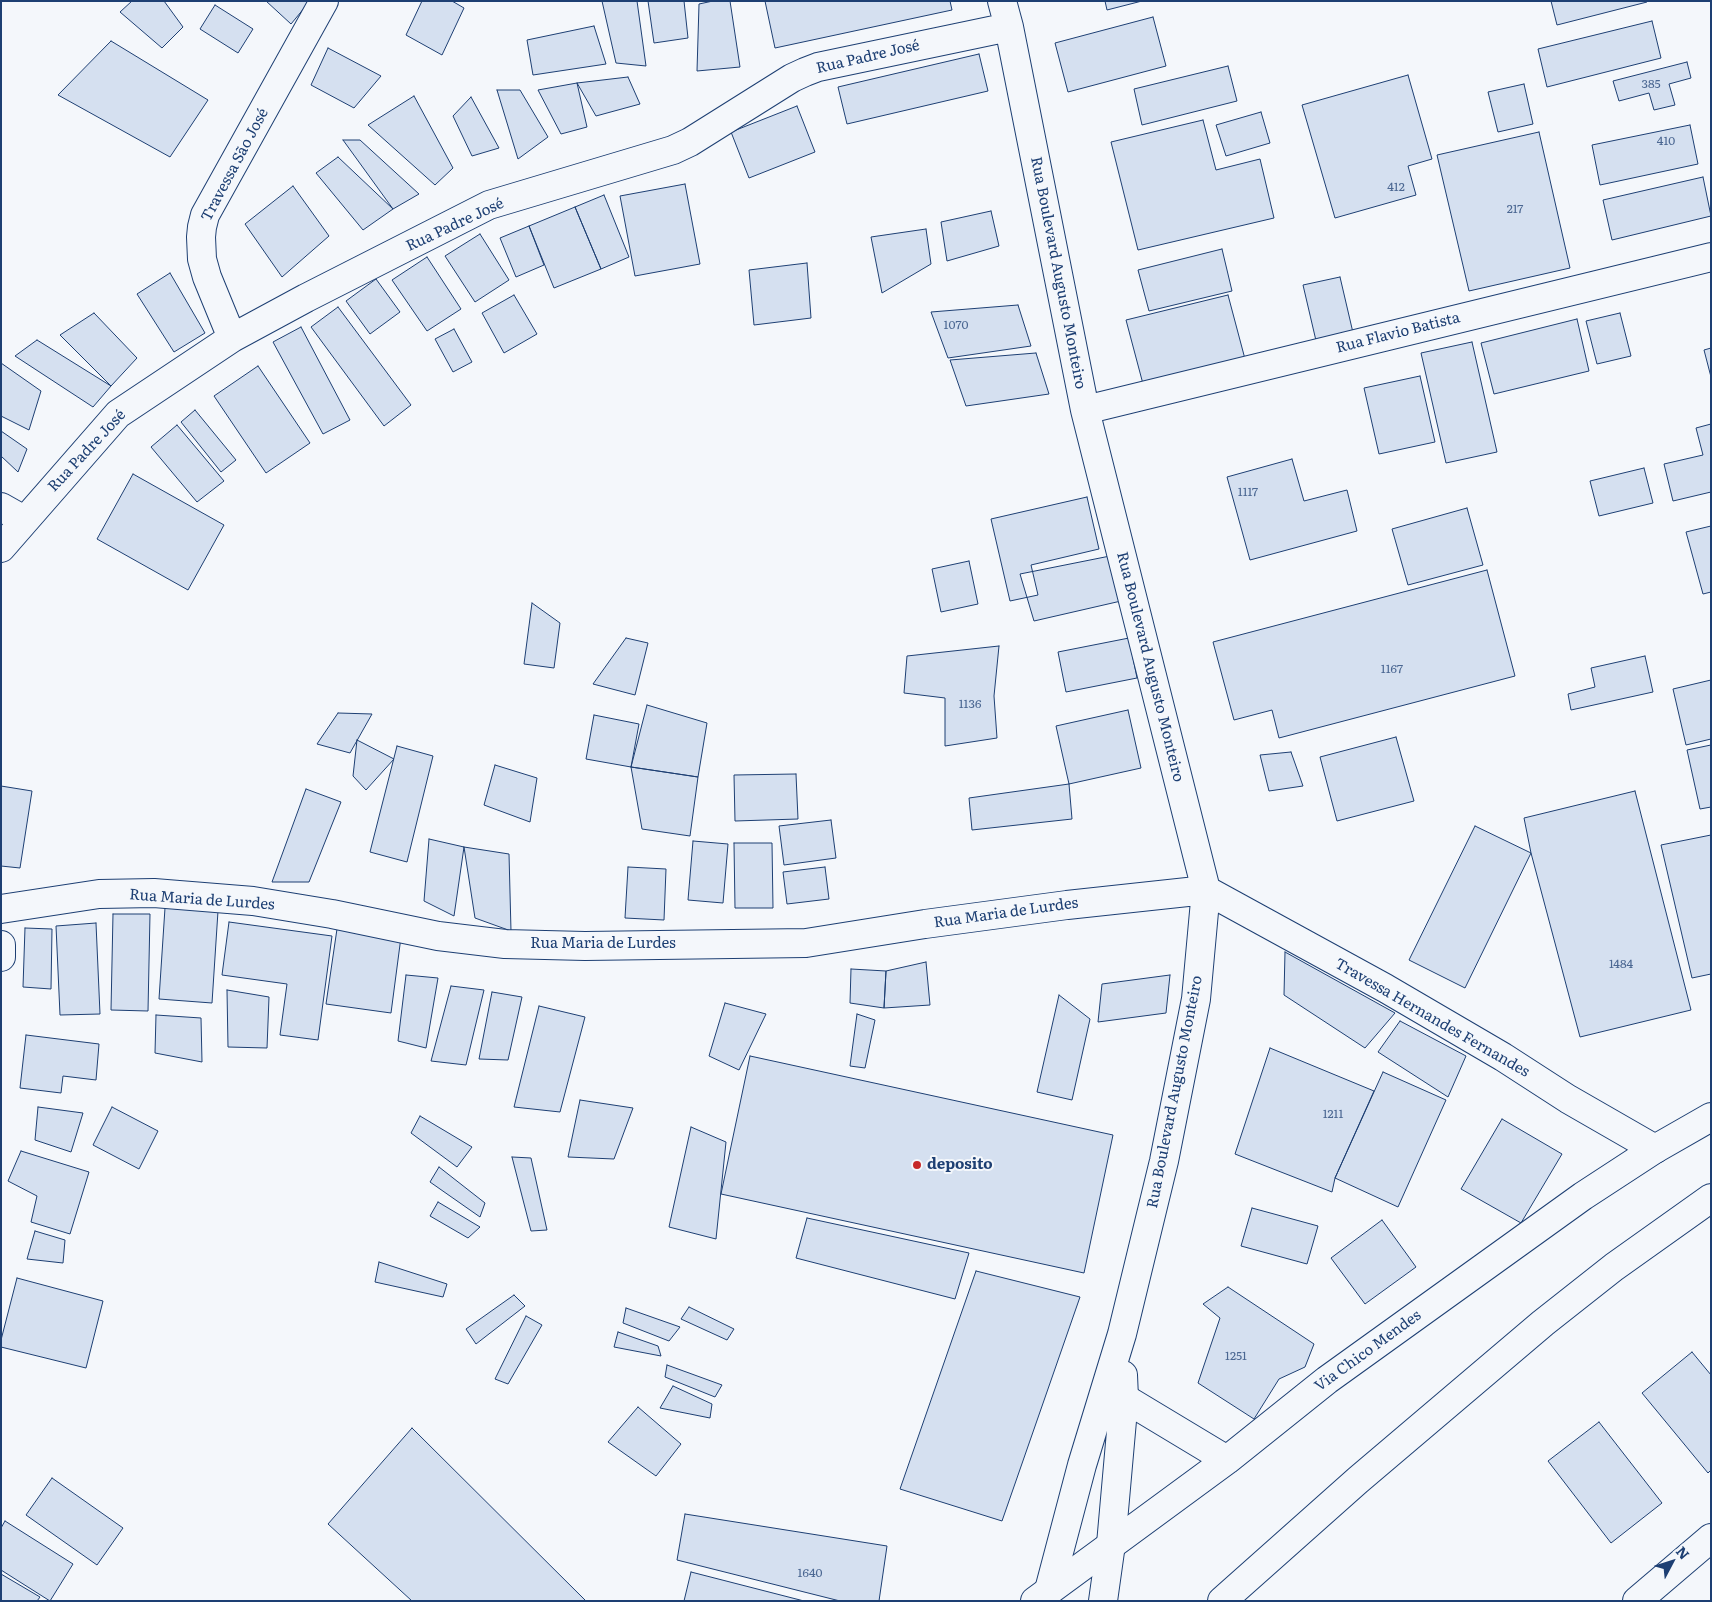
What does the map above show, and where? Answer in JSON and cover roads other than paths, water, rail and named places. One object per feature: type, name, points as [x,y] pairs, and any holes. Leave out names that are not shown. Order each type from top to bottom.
[{"type":"street","name":"Travessa São José","points":[[232,338],[207,277],[202,259],[200,237],[205,215],[324,1]]},
{"type":"street","name":"Rua Padre José","points":[[1,548],[13,514],[118,414],[232,338],[306,298],[489,205],[673,150],[690,142],[792,78],[805,72],[1006,14]]},
{"type":"street","name":"Rua Boulevard Augusto Monteiro","points":[[1006,14],[1085,410],[1206,890],[1196,999],[1164,1161],[1122,1334],[1042,1596]]},
{"type":"street","name":"Rua Flavio Batista","points":[[1085,410],[1711,257]]},
{"type":"street","name":"Rua Maria de Lurdes","points":[[1,909],[100,894],[154,893],[253,901],[332,914],[438,936],[506,944],[585,946],[806,943],[934,922],[1206,890]]},
{"type":"street","name":"Travessa Hernandes Fernandes","points":[[1206,890],[1385,988],[1503,1057],[1568,1099],[1655,1149]]},
{"type":"street","points":[[1,946],[1,958]]},
{"type":"street","name":"Via Chico Mendes","points":[[1042,1596],[1226,1460],[1327,1380],[1583,1196],[1655,1149],[1711,1117]]},
{"type":"street","points":[[1222,1601],[1372,1468],[1542,1323],[1614,1267],[1711,1198]]},
{"type":"street","name":"Rua Boulevard Augusto Monteiro","points":[[1103,1601],[1111,1544],[1124,1398],[1122,1334]]},
{"type":"street","points":[[1124,1398],[1226,1460]]},
{"type":"street","points":[[1637,1601],[1711,1538]]},
{"type":"place","name":"deposito","points":[[917,1165]]}]
